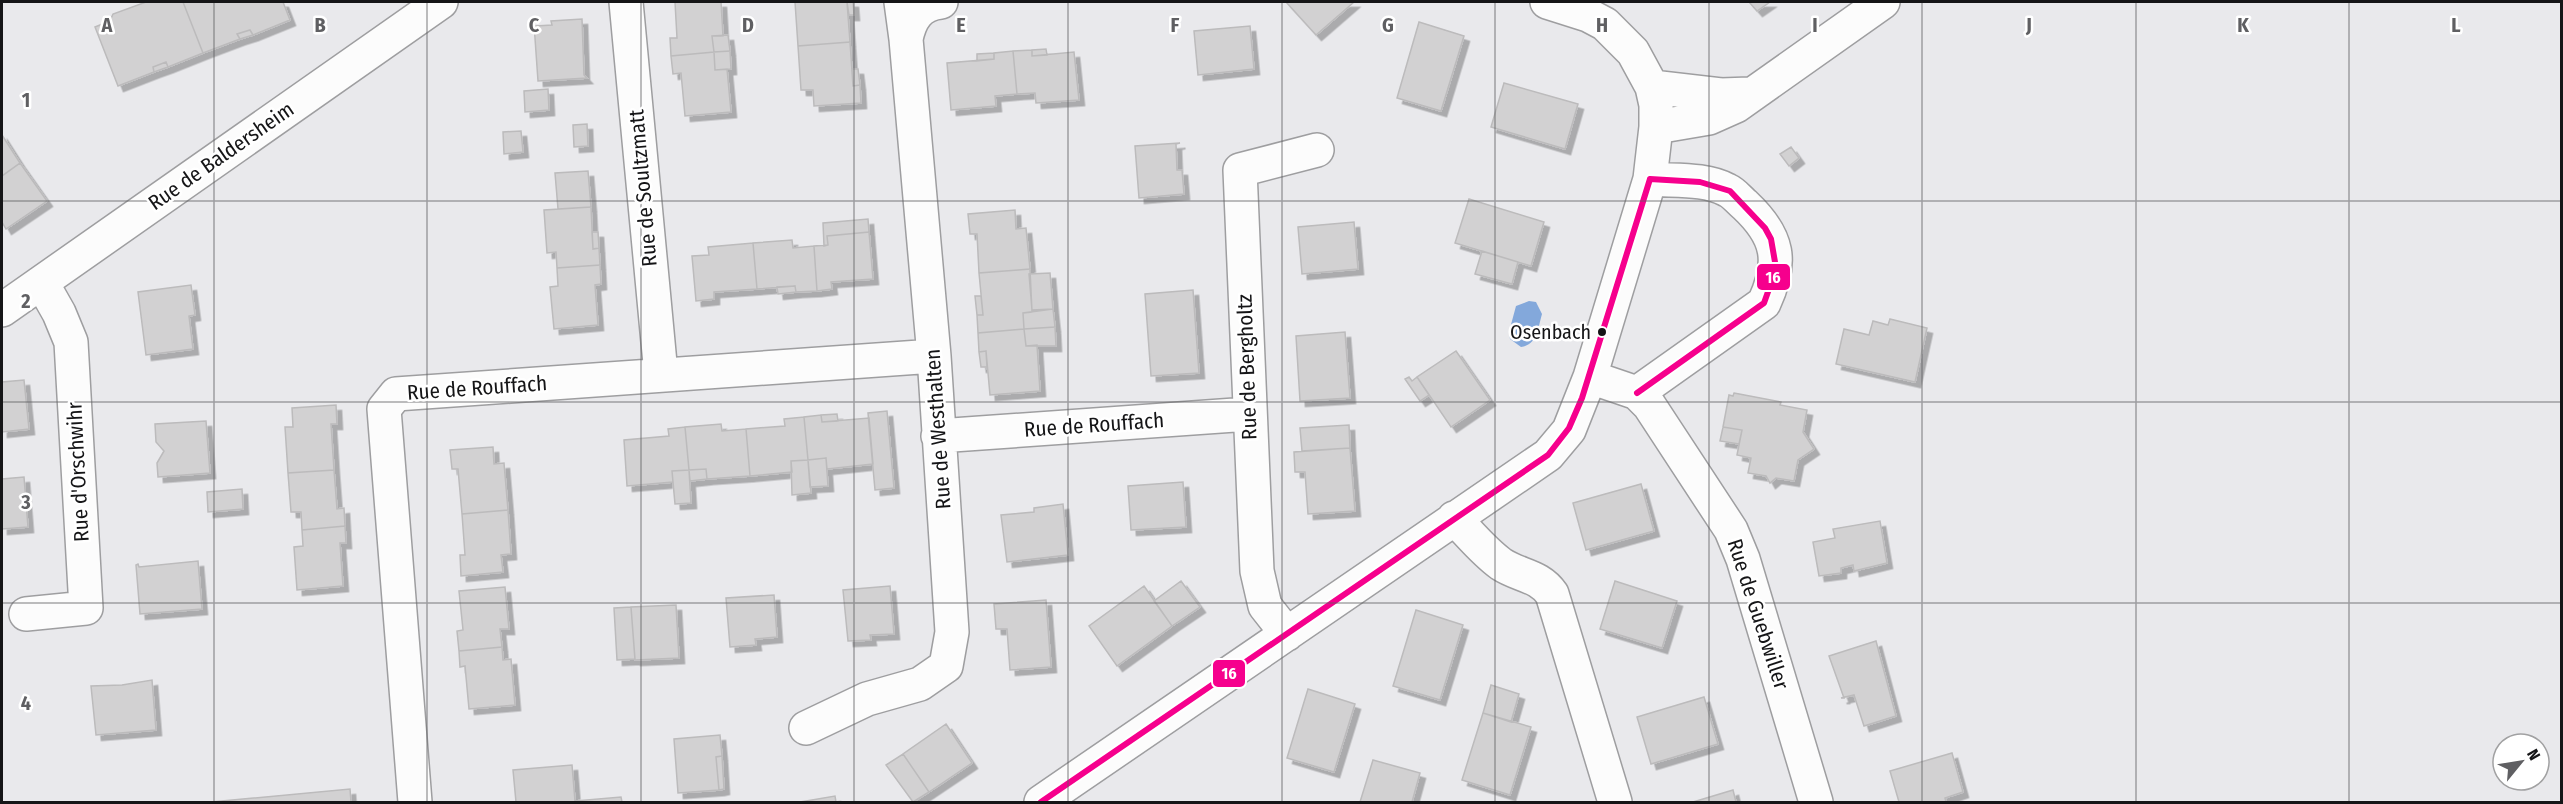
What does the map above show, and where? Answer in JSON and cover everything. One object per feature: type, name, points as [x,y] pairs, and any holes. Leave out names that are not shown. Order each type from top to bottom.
[{"type":"street","name":"Rue de Baldersheim","points":[[2,310],[441,2]]},
{"type":"street","name":"Rue de Soultzmatt","points":[[626,2],[661,374]]},
{"type":"street","name":"Rue de Westhalten","points":[[806,728],[867,699],[920,684],[946,666],[952,632],[934,356],[901,2]]},
{"type":"street","name":"Rue de Westhalten","points":[[906,39],[909,25],[916,14],[923,7],[940,2]]},
{"type":"street","points":[[1041,802],[1548,455],[1562,442],[1579,409],[1590,377],[1650,179],[1656,105],[1652,87],[1633,52],[1618,35],[1588,15],[1547,2]]},
{"type":"street","points":[[1656,127],[1716,115],[1736,106],[1883,2]]},
{"type":"street","points":[[1652,87],[1721,95],[1752,93]]},
{"type":"street","name":"Rue de Bergholtz","points":[[1287,634],[1265,606],[1257,572],[1240,170],[1317,150]]},
{"type":"street","points":[[1590,377],[1637,393],[1764,303],[1775,280],[1776,257],[1767,231],[1750,210],[1728,190],[1702,183],[1650,179]]},
{"type":"street","name":"Rue d'Orschwihr","points":[[26,614],[86,608],[71,342],[59,313],[42,283]]},
{"type":"street","name":"Rue de Rouffach","points":[[415,802],[384,409],[396,394],[934,356]]},
{"type":"street","name":"Rue de Guebwiller","points":[[1637,393],[1655,413],[1731,530],[1743,560],[1815,802]]},
{"type":"street","name":"Rue de Rouffach","points":[[938,436],[1249,414]]},
{"type":"street","points":[[1455,518],[1499,562],[1513,571],[1536,578],[1545,584],[1552,594],[1615,802]]},
{"type":"water","points":[[1529,301],[1536,302],[1542,314],[1534,339],[1521,347],[1510,339],[1509,332],[1516,306]]},
{"type":"building","points":[[146,2],[183,2],[203,53],[168,67],[166,62],[153,67],[154,72],[118,86],[95,27],[110,21],[113,14]]},
{"type":"building","points":[[183,2],[283,2],[290,20],[253,35],[250,30],[237,34],[240,39],[203,53]]},
{"type":"building","points":[[675,2],[721,2],[723,36],[712,36],[714,52],[671,56],[670,38],[677,38]]},
{"type":"building","points":[[795,2],[847,2],[850,42],[798,46]]},
{"type":"building","points":[[847,2],[853,2],[854,15],[849,15]]},
{"type":"building","points":[[1286,2],[1354,2],[1316,35]]},
{"type":"building","points":[[1749,2],[1770,2],[1757,11]]},
{"type":"building","points":[[582,19],[584,75],[587,78],[538,81],[534,24],[535,26],[552,25],[551,21]]},
{"type":"building","points":[[1419,22],[1464,36],[1441,111],[1397,98]]},
{"type":"building","points":[[1250,26],[1254,69],[1198,75],[1194,31]]},
{"type":"building","points":[[250,30],[253,35],[240,39],[237,34]]},
{"type":"building","points":[[728,35],[730,51],[714,52],[712,36]]},
{"type":"building","points":[[850,42],[853,86],[860,85],[861,103],[814,106],[813,90],[801,90],[798,46]]},
{"type":"building","points":[[1046,49],[1047,55],[1032,56],[1032,50]]},
{"type":"building","points":[[1032,50],[1032,56],[1074,52],[1079,100],[1036,103],[1035,93],[1017,94],[1013,51]]},
{"type":"building","points":[[730,51],[731,69],[715,70],[714,52]]},
{"type":"building","points":[[1013,51],[1017,94],[995,96],[996,106],[951,110],[947,63],[994,59],[994,53]]},
{"type":"building","points":[[714,52],[715,70],[727,69],[731,112],[685,116],[681,73],[673,74],[671,56]]},
{"type":"building","points":[[994,53],[994,59],[977,61],[977,54]]},
{"type":"building","points":[[166,62],[168,67],[154,72],[153,67]]},
{"type":"building","points":[[852,69],[858,69],[860,85],[853,86]]},
{"type":"building","points":[[1504,83],[1578,104],[1565,149],[1491,127]]},
{"type":"building","points":[[548,89],[549,110],[525,112],[524,91]]},
{"type":"building","points":[[587,124],[588,146],[574,147],[573,125]]},
{"type":"building","points":[[521,131],[523,152],[504,154],[503,132]]},
{"type":"building","points":[[2,135],[20,163],[2,176]]},
{"type":"building","points":[[1180,143],[1176,144],[1177,170],[1182,170],[1184,194],[1139,198],[1135,146]]},
{"type":"building","points":[[1791,147],[1799,158],[1789,166],[1780,154]]},
{"type":"building","points":[[20,163],[47,201],[6,229],[2,222],[2,176]]},
{"type":"building","points":[[588,171],[591,207],[558,209],[555,173]]},
{"type":"building","points":[[1469,199],[1544,222],[1531,266],[1455,243]]},
{"type":"building","points":[[591,207],[593,249],[599,248],[600,265],[557,268],[556,252],[547,253],[544,210]]},
{"type":"building","points":[[1015,210],[1016,229],[1026,228],[1030,269],[979,273],[977,234],[970,234],[968,214]]},
{"type":"building","points":[[868,219],[869,232],[827,236],[828,245],[824,246],[823,223]]},
{"type":"building","points":[[1354,222],[1358,269],[1302,274],[1298,227]]},
{"type":"building","points":[[592,232],[598,232],[599,248],[593,249]]},
{"type":"building","points":[[869,232],[873,279],[831,282],[832,289],[817,291],[814,246],[828,245],[827,236]]},
{"type":"building","points":[[792,240],[793,248],[814,246],[817,291],[796,292],[795,286],[757,289],[753,243]]},
{"type":"building","points":[[753,243],[757,289],[714,292],[714,299],[696,301],[692,256],[709,255],[708,247]]},
{"type":"building","points":[[1482,251],[1518,262],[1512,284],[1475,274]]},
{"type":"building","points":[[600,265],[601,284],[595,285],[598,325],[554,329],[550,287],[558,286],[557,268]]},
{"type":"building","points":[[1030,269],[1032,312],[1023,313],[1024,329],[978,333],[977,315],[983,315],[979,273]]},
{"type":"building","points":[[1050,273],[1053,309],[1032,310],[1029,274]]},
{"type":"building","points":[[191,285],[195,315],[189,316],[193,349],[146,355],[138,292]]},
{"type":"building","points":[[795,286],[796,292],[778,294],[777,287]]},
{"type":"building","points":[[1193,290],[1199,373],[1151,376],[1145,294]]},
{"type":"building","points":[[975,296],[981,296],[983,315],[977,315]]},
{"type":"building","points":[[1053,309],[1055,327],[1024,329],[1023,313]]},
{"type":"building","points":[[1890,319],[1927,328],[1915,382],[1836,364],[1844,329],[1869,335],[1873,321],[1888,325]]},
{"type":"building","points":[[1055,327],[1056,346],[1026,346],[1024,329]]},
{"type":"building","points":[[1024,329],[1026,346],[1037,345],[1040,391],[990,395],[986,351],[979,352],[978,333]]},
{"type":"building","points":[[1345,332],[1350,398],[1300,401],[1296,336]]},
{"type":"building","points":[[986,351],[987,367],[981,367],[979,352]]},
{"type":"building","points":[[1456,351],[1490,400],[1451,427],[1417,377]]},
{"type":"building","points":[[1409,377],[1412,381],[1417,377],[1429,395],[1420,401],[1405,379]]},
{"type":"building","points":[[24,380],[29,429],[2,432],[2,382]]},
{"type":"building","points":[[1734,393],[1781,402],[1780,405],[1807,410],[1803,432],[1814,449],[1798,460],[1794,481],[1776,478],[1770,483],[1766,476],[1748,473],[1751,458],[1737,455],[1742,430],[1723,427],[1729,395],[1733,396]]},
{"type":"building","points":[[336,405],[337,424],[331,424],[334,470],[288,473],[285,427],[293,427],[292,408]]},
{"type":"building","points":[[887,411],[894,488],[875,490],[868,413]]},
{"type":"building","points":[[837,414],[838,421],[822,422],[821,415]]},
{"type":"building","points":[[821,415],[822,422],[869,418],[873,464],[827,469],[826,458],[808,460],[804,417]]},
{"type":"building","points":[[804,417],[808,460],[791,461],[792,472],[750,476],[746,429],[785,426],[784,419]]},
{"type":"building","points":[[206,421],[210,473],[158,477],[157,463],[164,451],[156,442],[155,424]]},
{"type":"building","points":[[721,424],[722,431],[746,429],[750,476],[707,479],[706,469],[689,470],[685,427]]},
{"type":"building","points":[[1349,425],[1350,448],[1302,451],[1300,428]]},
{"type":"building","points":[[685,427],[689,470],[672,471],[673,482],[627,486],[624,440],[669,436],[668,429]]},
{"type":"building","points":[[1723,427],[1742,430],[1739,444],[1720,441]]},
{"type":"building","points":[[493,447],[494,464],[504,463],[508,510],[462,514],[458,469],[452,469],[450,450]]},
{"type":"building","points":[[1350,448],[1355,511],[1308,514],[1305,472],[1295,472],[1294,452]]},
{"type":"building","points":[[826,458],[828,486],[810,487],[808,460]]},
{"type":"building","points":[[808,460],[811,493],[792,495],[791,461]]},
{"type":"building","points":[[706,469],[707,479],[690,481],[689,470]]},
{"type":"building","points":[[334,470],[337,509],[344,508],[345,526],[302,530],[301,512],[291,512],[288,473]]},
{"type":"building","points":[[689,470],[691,503],[675,504],[672,471]]},
{"type":"building","points":[[24,477],[28,527],[2,529],[2,479]]},
{"type":"building","points":[[1183,482],[1186,527],[1131,530],[1128,486]]},
{"type":"building","points":[[1641,484],[1654,531],[1586,550],[1573,503]]},
{"type":"building","points":[[242,489],[243,509],[208,512],[207,492]]},
{"type":"building","points":[[1063,504],[1068,555],[1007,562],[1001,515],[1034,512],[1034,508]]},
{"type":"building","points":[[508,510],[511,554],[501,555],[503,572],[461,576],[460,555],[465,555],[462,514]]},
{"type":"building","points":[[1880,521],[1887,563],[1854,571],[1853,565],[1841,568],[1841,573],[1819,576],[1813,542],[1835,538],[1833,529]]},
{"type":"building","points":[[345,526],[346,543],[340,543],[343,586],[297,590],[294,547],[303,546],[302,530]]},
{"type":"building","points":[[198,561],[202,609],[140,614],[136,565],[138,564],[139,567]]},
{"type":"building","points":[[1181,581],[1200,607],[1172,626],[1154,601]]},
{"type":"building","points":[[1615,581],[1677,601],[1662,648],[1600,629]]},
{"type":"building","points":[[890,586],[894,634],[870,635],[871,640],[848,641],[843,590]]},
{"type":"building","points":[[1144,586],[1172,626],[1117,666],[1089,626]]},
{"type":"building","points":[[505,587],[509,629],[500,629],[502,647],[459,651],[457,631],[463,630],[459,591]]},
{"type":"building","points":[[774,595],[777,637],[755,639],[756,645],[730,647],[726,598]]},
{"type":"building","points":[[1046,600],[1051,667],[1010,670],[1007,629],[996,629],[994,604]]},
{"type":"building","points":[[676,605],[679,658],[635,660],[631,607]]},
{"type":"building","points":[[631,607],[635,659],[617,660],[614,608]]},
{"type":"building","points":[[1416,610],[1463,625],[1440,700],[1393,686]]},
{"type":"building","points":[[1876,641],[1896,716],[1864,726],[1854,695],[1844,697],[1829,656]]},
{"type":"building","points":[[502,647],[503,660],[511,659],[515,705],[469,709],[465,666],[460,667],[459,651]]},
{"type":"building","points":[[152,680],[156,730],[96,735],[91,686],[122,685]]},
{"type":"building","points":[[1491,685],[1519,694],[1511,722],[1483,713]]},
{"type":"building","points":[[1308,689],[1355,704],[1334,772],[1287,758]]},
{"type":"building","points":[[1704,697],[1718,744],[1651,764],[1637,717]]},
{"type":"building","points":[[1483,713],[1531,727],[1510,795],[1462,780]]},
{"type":"building","points":[[946,724],[972,763],[929,792],[903,754]]},
{"type":"building","points":[[720,735],[722,756],[716,757],[719,790],[678,793],[674,739]]},
{"type":"building","points":[[1952,753],[1963,792],[1945,798],[1946,802],[1899,802],[1890,771]]},
{"type":"building","points":[[903,754],[929,792],[913,802],[886,765]]},
{"type":"building","points":[[722,756],[724,789],[719,790],[716,757]]},
{"type":"building","points":[[1373,760],[1420,773],[1412,802],[1360,802]]},
{"type":"building","points":[[572,765],[575,801],[621,797],[622,802],[516,802],[513,770]]},
{"type":"building","points":[[350,789],[351,802],[211,802]]},
{"type":"building","points":[[1733,790],[1736,802],[1693,802]]},
{"type":"building","points":[[835,796],[836,802],[800,802]]},
{"type":"transit line","name":"16","points":[[1637,393],[1764,303],[1774,275],[1775,262],[1771,239],[1765,228],[1730,191],[1700,182],[1650,179]]},
{"type":"transit line","name":"16","points":[[1041,802],[1548,455],[1569,428],[1582,398],[1650,179]]},
{"type":"place","name":"Osenbach","points":[[1602,332]]}]
